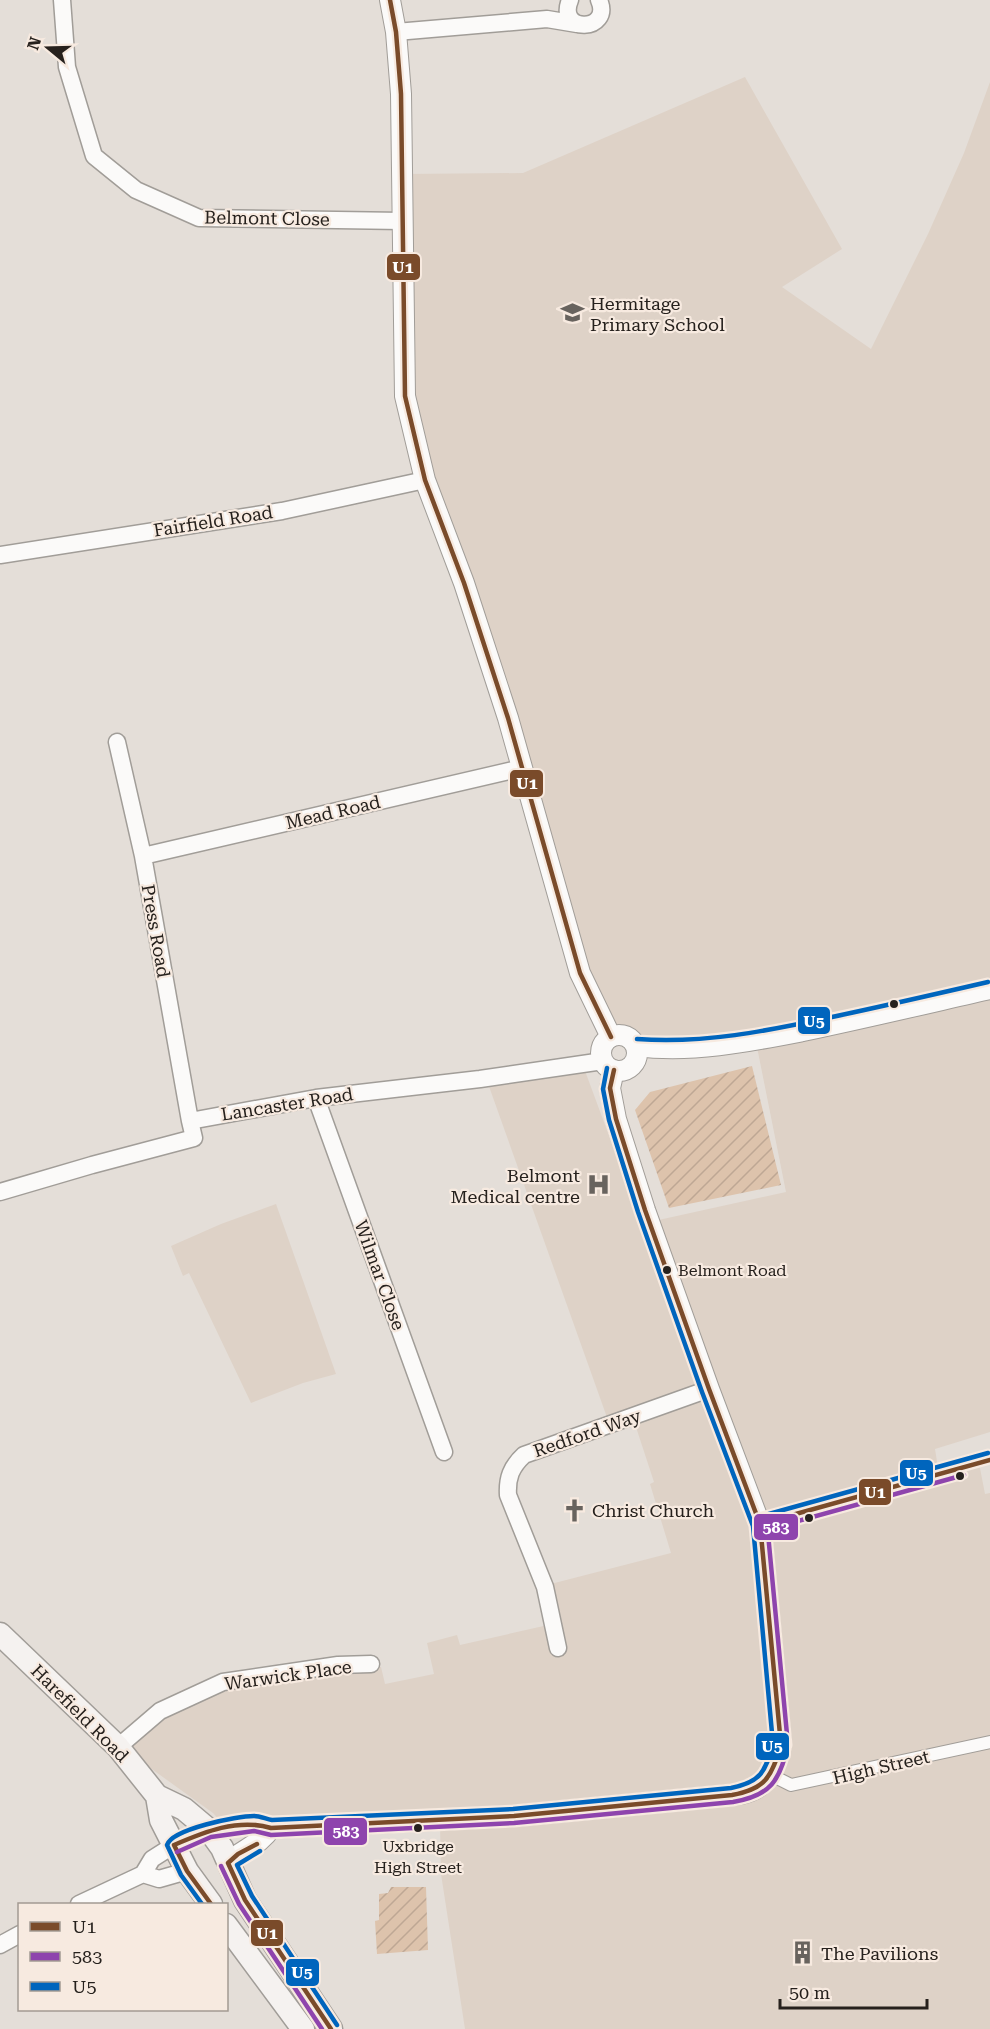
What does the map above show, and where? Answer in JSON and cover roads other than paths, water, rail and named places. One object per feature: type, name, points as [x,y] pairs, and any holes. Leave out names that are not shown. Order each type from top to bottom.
[{"type":"main road","name":"Harefield Road","points":[[0,1634],[118,1747],[157,1796],[184,1809],[209,1830],[222,1848],[245,1900],[331,2029]]},
{"type":"main road","name":"Harefield Road","points":[[157,1796],[161,1820],[187,1871],[210,1903]]},
{"type":"main road","points":[[228,1928],[303,2029]]},
{"type":"street","name":"Belmont Close","points":[[63,0],[68,67],[94,156],[136,190],[199,218],[402,221]]},
{"type":"street","points":[[390,0],[396,32],[401,94],[405,396],[425,480],[464,583],[522,768],[580,973],[611,1037]]},
{"type":"street","points":[[547,19],[569,0]]},
{"type":"street","points":[[569,0],[568,16],[578,24]]},
{"type":"street","points":[[396,32],[547,19],[588,25],[597,19],[601,11],[598,0]]},
{"type":"street","name":"Fairfield Road","points":[[0,555],[282,511],[425,480]]},
{"type":"street","name":"Press Road","points":[[117,742],[143,856],[190,1121]]},
{"type":"street","name":"Mead Road","points":[[143,856],[522,768]]},
{"type":"street","points":[[83,1903],[143,1874],[152,1859],[174,1845],[209,1830],[255,1823],[271,1828],[514,1816],[732,1795],[756,1790],[765,1783],[772,1775],[781,1745],[760,1524],[645,1210],[616,1119],[608,1065],[602,1049],[611,1037],[618,1035],[625,1036],[636,1046],[660,1049],[699,1048],[757,1041],[990,989]]},
{"type":"street","points":[[608,1065],[622,1071],[633,1064],[636,1058],[636,1046]]},
{"type":"street","name":"Lancaster Road","points":[[190,1121],[316,1098],[608,1065]]},
{"type":"street","name":"Wilmar Close","points":[[316,1098],[444,1452]]},
{"type":"street","points":[[0,1192],[194,1137],[190,1121]]},
{"type":"street","name":"Redford Way","points":[[558,1648],[545,1587],[508,1495],[508,1483],[512,1469],[525,1455],[709,1389]]},
{"type":"street","name":"Warwick Place","points":[[118,1747],[160,1710],[224,1682],[338,1665],[370,1664]]},
{"type":"street","name":"High Street","points":[[772,1775],[791,1785],[802,1784],[990,1742]]},
{"type":"street","points":[[228,1863],[263,1839],[271,1828]]},
{"type":"street","points":[[143,1874],[159,1879],[187,1871]]},
{"type":"street","points":[[0,1945],[18,1935]]},
{"type":"place","name":"Hermitage Primary School","points":[[572,313]]},
{"type":"place","name":"Belmont Medical centre","points":[[598,1185]]},
{"type":"place","name":"Belmont Road","points":[[667,1270]]},
{"type":"place","name":"Christ Church","points":[[574,1510]]},
{"type":"place","name":"Uxbridge High Street","points":[[418,1828]]},
{"type":"place","name":"The Pavilions","points":[[803,1953]]}]
